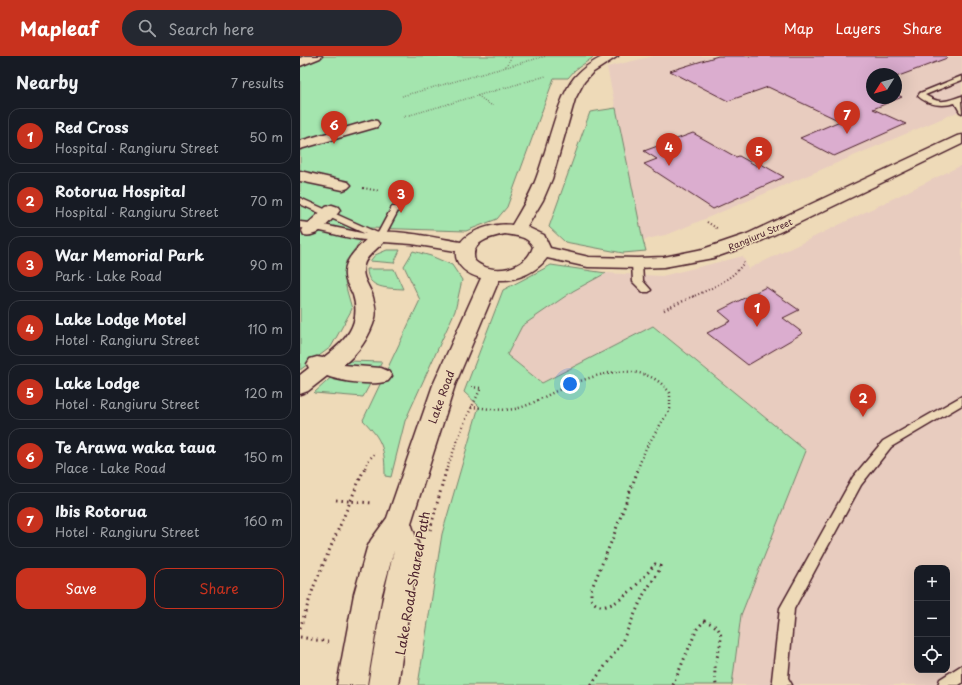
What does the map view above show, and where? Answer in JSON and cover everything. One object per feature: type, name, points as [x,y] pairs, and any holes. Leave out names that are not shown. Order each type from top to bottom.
[{"type":"street","points":[[300,62],[316,56]]},
{"type":"street","points":[[517,230],[538,193],[569,99],[578,81],[588,70],[606,59]]},
{"type":"street","points":[[300,145],[372,124]]},
{"type":"street","name":"Rangiuru Street","points":[[542,252],[560,254],[588,262],[637,263],[685,259],[707,254],[736,246],[962,139]]},
{"type":"street","points":[[300,176],[343,185]]},
{"type":"street","points":[[308,227],[330,212]]},
{"type":"street","points":[[505,229],[528,232],[541,244],[542,252],[534,264],[525,269],[515,273],[492,274],[481,272],[472,268],[466,262],[464,255],[466,248],[471,241],[481,235],[492,231],[505,229]]},
{"type":"street","points":[[300,386],[318,365],[346,352],[351,346],[366,317],[366,307],[362,293],[354,276],[355,264],[362,254],[380,237],[412,239],[466,248]]},
{"type":"street","name":"Lake Road","points":[[352,685],[367,601],[380,548],[398,523],[444,386],[492,274]]},
{"type":"street","points":[[318,365],[337,372],[381,376]]},
{"type":"street","points":[[383,685],[396,602],[407,549],[398,523]]},
{"type":"lane","points":[[962,78],[922,94],[921,96],[937,103],[950,104],[960,99],[962,111]]},
{"type":"lane","points":[[300,201],[330,212],[380,237]]},
{"type":"lane","points":[[380,237],[395,208]]},
{"type":"lane","points":[[308,227],[357,237],[380,237]]},
{"type":"lane","points":[[637,263],[638,282],[646,290]]},
{"type":"lane","points":[[784,685],[780,680],[787,608],[858,481],[887,444],[962,400]]},
{"type":"lane","points":[[946,685],[962,673]]},
{"type":"path","points":[[506,67],[512,56]]},
{"type":"path","points":[[402,96],[546,56]]},
{"type":"path","points":[[403,118],[546,76]]},
{"type":"path","points":[[478,96],[494,107]]},
{"type":"path","points":[[363,188],[380,191]]},
{"type":"path","points":[[707,222],[719,229]]},
{"type":"path","points":[[664,310],[729,278],[740,270],[744,264],[745,257]]},
{"type":"path","points":[[471,406],[513,409],[594,376],[622,371],[642,373],[658,380],[670,394],[670,409],[646,448],[616,526],[613,538],[598,572],[590,595],[591,599],[593,603],[599,606],[605,607],[610,605],[633,588],[655,564],[660,566],[660,569],[644,594],[620,646],[591,685]]},
{"type":"path","name":"Lake Road Shared Path","points":[[428,537],[434,508],[458,439],[471,406],[481,388],[466,387]]},
{"type":"path","points":[[300,628],[314,586],[368,461],[374,452]]},
{"type":"path","points":[[336,500],[372,503]]},
{"type":"path","points":[[673,685],[697,629],[704,621],[712,622],[721,630],[722,640],[715,670],[716,685]]},
{"type":"path","points":[[300,637],[328,642]]},
{"type":"shaded area","points":[[654,56],[962,56],[962,110],[669,234],[643,240],[607,67]]},
{"type":"shaded area","points":[[962,165],[962,685],[732,685],[741,615],[806,451],[654,326],[543,383],[507,355],[522,326],[573,291],[606,273],[662,276],[743,256],[748,269]]},
{"type":"green space","points":[[300,56],[595,56],[575,70],[568,78],[554,78],[507,207],[497,219],[466,231],[370,228],[346,261],[344,273],[352,309],[331,347],[300,370]]},
{"type":"green space","points":[[616,108],[646,251],[623,253],[565,242],[549,227],[590,112]]},
{"type":"green space","points":[[387,250],[400,250],[394,263],[370,261],[375,255]]},
{"type":"green space","points":[[413,251],[431,256],[452,265],[462,280],[455,311],[405,421],[391,477],[385,476],[384,458],[381,445],[374,433],[363,420],[420,300],[404,266]]},
{"type":"green space","points":[[551,265],[606,273],[573,291],[522,326],[507,355],[542,383],[653,326],[806,451],[741,615],[732,685],[418,685],[442,534],[479,406],[464,392],[503,290]]},
{"type":"green space","points":[[367,269],[394,269],[403,289],[385,288],[374,284],[368,276]]},
{"type":"green space","points":[[349,361],[382,362],[363,397],[314,393]]},
{"type":"building","points":[[718,56],[946,56],[947,58],[902,75],[902,68],[866,68],[866,104],[885,104],[873,109],[906,124],[834,156],[800,138],[840,121],[768,87],[728,101],[670,71]]},
{"type":"building","points":[[693,133],[736,157],[739,156],[757,166],[761,164],[784,177],[713,209],[644,164],[657,159],[644,151]]},
{"type":"building","points":[[766,287],[799,310],[783,318],[803,333],[748,365],[707,333],[731,321],[719,311]]},
{"type":"place","name":"Ibis Rotorua","points":[[847,134]]},
{"type":"place","name":"Te Arawa waka taua","points":[[334,144]]},
{"type":"place","name":"Lake Lodge Motel","points":[[669,166]]},
{"type":"place","name":"Lake Lodge","points":[[759,170]]},
{"type":"place","name":"War Memorial Park","points":[[401,213]]},
{"type":"place","name":"Red Cross","points":[[757,327]]},
{"type":"place","name":"Rotorua Hospital","points":[[863,417]]}]
